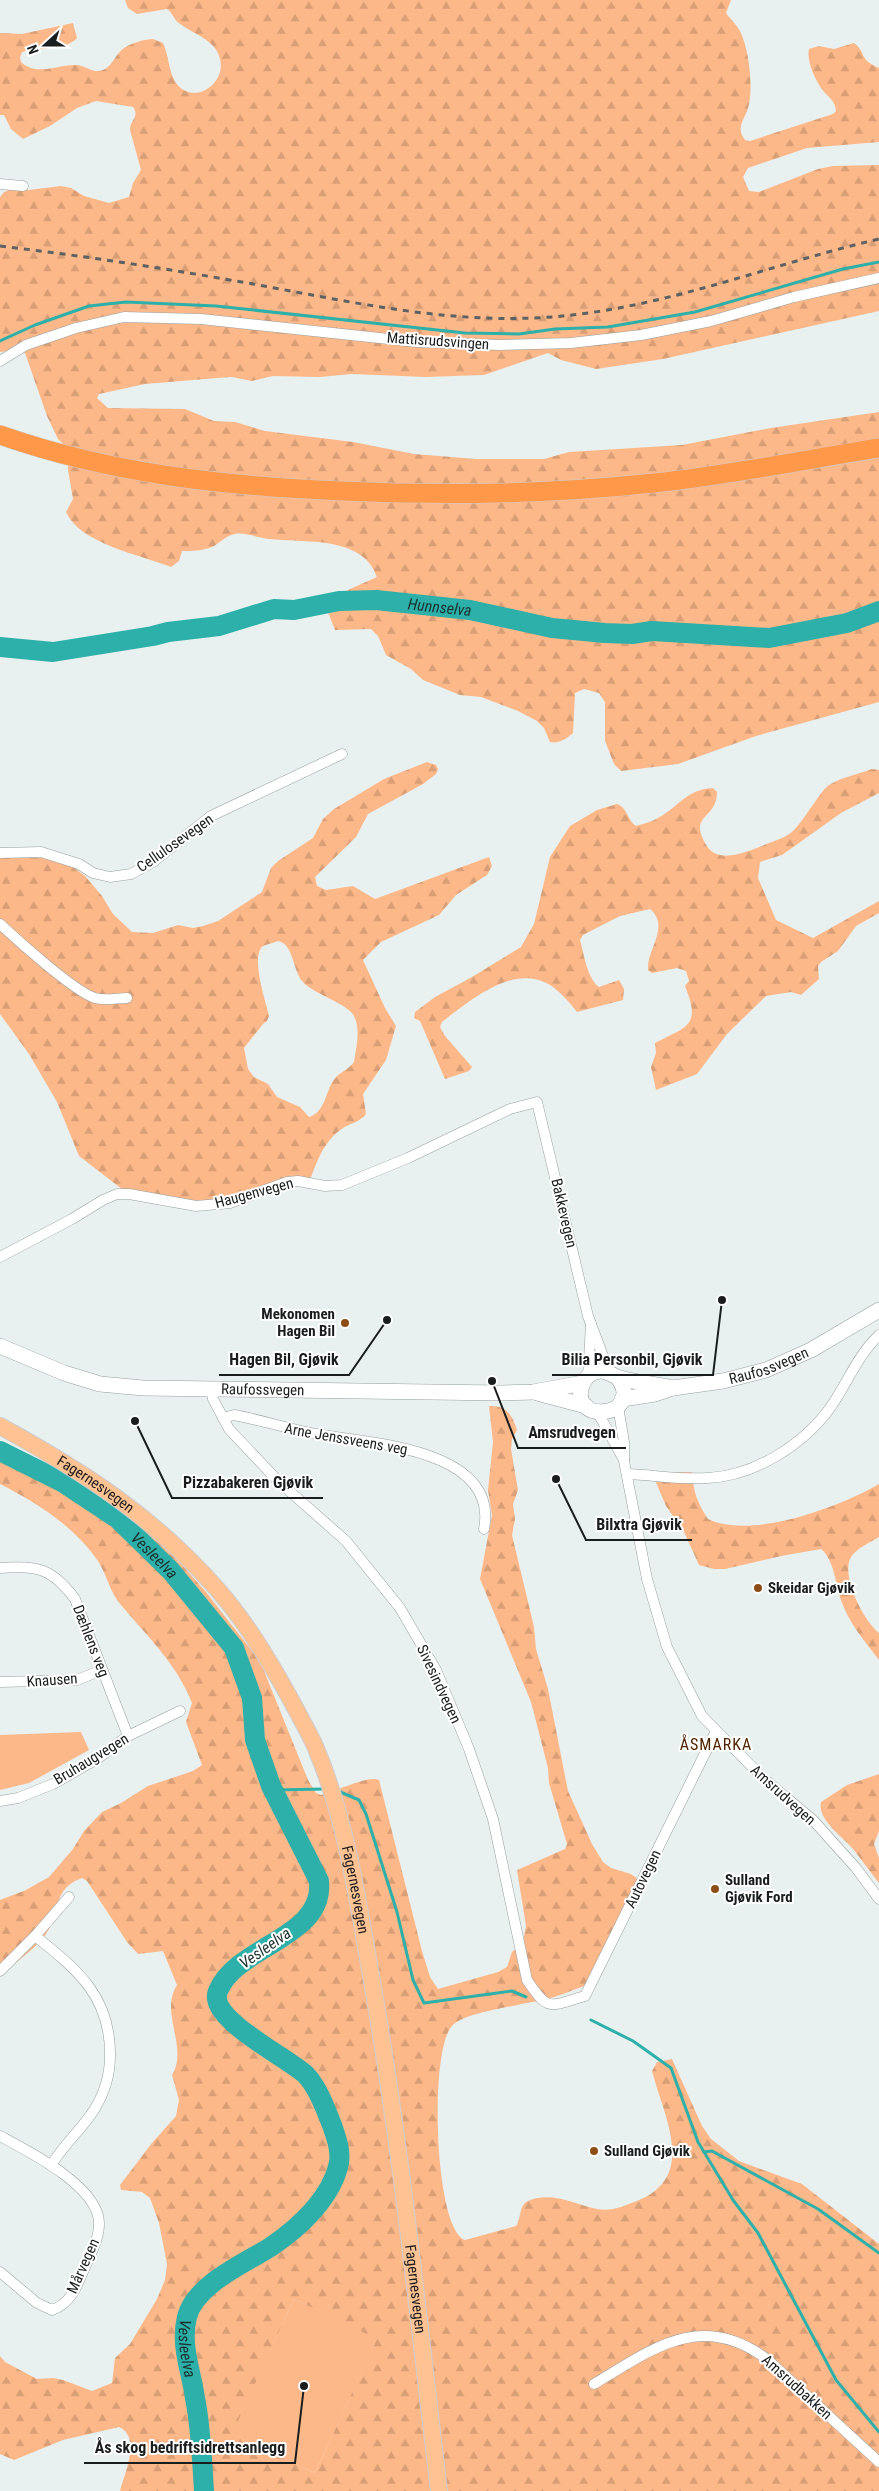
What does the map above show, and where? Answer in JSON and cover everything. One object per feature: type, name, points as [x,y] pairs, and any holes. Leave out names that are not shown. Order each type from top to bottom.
[{"type":"highway","points":[[0,435],[73,458],[191,480],[288,489],[431,495],[521,494],[656,483],[879,448]]},
{"type":"highway","points":[[0,447],[115,478],[187,491],[346,504],[422,505],[515,505],[631,496],[879,458]]},
{"type":"main road","name":"Raufossvegen","points":[[857,1322],[879,1303]]},
{"type":"main road","name":"Raufossvegen","points":[[533,1392],[609,1412],[620,1402],[673,1388],[723,1381],[766,1370],[811,1350],[879,1310]]},
{"type":"main road","name":"Raufossvegen","points":[[0,1346],[64,1373],[100,1384],[143,1388],[533,1392],[586,1380],[597,1371],[673,1388]]},
{"type":"main road","points":[[613,1375],[623,1387],[620,1402]]},
{"type":"main road","points":[[586,1380],[581,1395],[592,1409]]},
{"type":"main road","name":"Fagernesvegen","points":[[0,1426],[74,1467],[118,1496],[159,1530],[190,1561],[219,1591],[252,1635],[283,1685],[317,1750],[347,1842],[389,2075],[439,2491]]},
{"type":"street","points":[[0,184],[23,186]]},
{"type":"street","name":"Mattisrudsvingen","points":[[0,361],[26,345],[76,328],[124,317],[201,319],[418,342],[499,345],[571,343],[641,335],[711,322],[794,297],[879,278]]},
{"type":"street","name":"Cellulosevegen","points":[[0,853],[41,852],[79,864],[93,873],[110,877],[131,874],[153,862],[211,816],[342,754]]},
{"type":"street","points":[[0,924],[87,994],[101,999],[126,998]]},
{"type":"street","name":"Haugenvegen","points":[[0,1257],[117,1194],[129,1194],[196,1206],[230,1203],[287,1182],[298,1181],[325,1186],[342,1185],[408,1158],[510,1109],[537,1102]]},
{"type":"street","name":"Bakkevegen","points":[[537,1102],[591,1323],[613,1375]]},
{"type":"street","name":"Bakkevegen","points":[[586,1380],[591,1323]]},
{"type":"street","points":[[627,1474],[707,1478],[730,1476],[751,1468],[788,1448],[808,1433],[822,1418],[837,1398],[860,1356],[879,1335]]},
{"type":"street","name":"Sivesindvegen","points":[[211,1389],[213,1399],[229,1429],[278,1481],[346,1541],[400,1608],[436,1670],[469,1749],[493,1819],[527,1980],[541,2002],[551,2005]]},
{"type":"street","name":"Amsrudvegen","points":[[620,1402],[624,1461],[648,1578],[667,1647],[702,1716],[764,1779],[813,1820],[856,1868],[879,1899]]},
{"type":"street","name":"Amsrudvegen","points":[[592,1409],[624,1461]]},
{"type":"street","name":"Arne Jenssveens veg","points":[[223,1418],[234,1415],[317,1434],[380,1441],[418,1452],[453,1466],[463,1474],[480,1495],[486,1510],[484,1529]]},
{"type":"street","name":"Dæhlens veg","points":[[0,1568],[47,1571],[63,1582],[75,1599],[128,1736]]},
{"type":"street","name":"Knausen","points":[[0,1682],[77,1680],[102,1670]]},
{"type":"street","name":"Bruhaugvegen","points":[[0,1801],[18,1798],[53,1784],[97,1759],[128,1736],[180,1711]]},
{"type":"street","name":"Autovegen","points":[[551,2005],[585,1996],[716,1731]]},
{"type":"street","points":[[0,1971],[35,1936],[69,1897]]},
{"type":"street","points":[[35,1936],[80,1974],[98,1999],[105,2016],[110,2040],[110,2062],[106,2087],[94,2110],[64,2145],[52,2164]]},
{"type":"street","name":"Mårvegen","points":[[0,2136],[52,2164],[92,2201],[99,2222],[97,2240],[75,2291],[64,2306],[52,2310],[37,2303],[0,2272]]},
{"type":"street","name":"Amsrudbakken","points":[[594,2384],[652,2348],[673,2340],[701,2335],[730,2339],[757,2351],[768,2360],[879,2462]]},
{"type":"green space","points":[[125,0],[731,0],[726,13],[740,31],[746,47],[749,67],[750,96],[741,130],[745,140],[750,141],[833,114],[836,111],[835,107],[814,75],[810,64],[809,49],[819,46],[834,49],[854,43],[868,62],[879,68],[879,142],[807,148],[748,168],[743,177],[749,191],[759,192],[818,169],[833,166],[879,165],[879,311],[663,359],[596,369],[561,360],[548,353],[484,375],[426,377],[352,374],[320,377],[273,376],[252,381],[232,377],[145,384],[99,394],[97,398],[108,408],[185,409],[214,421],[235,422],[265,431],[353,442],[414,454],[476,459],[544,459],[569,452],[682,445],[771,428],[879,412],[879,702],[756,736],[678,764],[621,771],[614,764],[605,741],[605,702],[599,693],[584,689],[575,693],[573,733],[562,741],[550,742],[544,728],[537,721],[518,711],[481,697],[460,695],[423,680],[411,669],[386,655],[378,636],[371,629],[335,630],[326,607],[330,598],[377,577],[370,563],[359,554],[346,548],[330,544],[235,534],[208,548],[182,551],[179,561],[171,567],[112,547],[84,532],[73,523],[66,512],[73,499],[68,470],[69,450],[58,439],[47,416],[25,353],[16,350],[0,352],[0,197],[4,192],[14,188],[29,190],[61,186],[71,188],[84,196],[109,203],[129,197],[133,183],[141,170],[130,130],[135,110],[133,107],[96,101],[77,108],[50,126],[23,139],[11,129],[4,115],[0,115],[0,33],[22,34],[73,23],[77,38],[71,42],[58,47],[22,52],[21,62],[34,69],[77,65],[100,71],[109,66],[127,46],[153,39],[163,43],[173,78],[184,90],[194,93],[203,91],[211,86],[221,69],[220,58],[210,43],[175,20],[167,9],[137,14],[128,8]]},
{"type":"green space","points":[[427,762],[436,765],[438,769],[436,774],[423,784],[368,814],[356,837],[315,877],[317,886],[326,890],[353,886],[375,899],[489,857],[492,866],[487,875],[456,895],[439,915],[381,942],[363,960],[385,1008],[396,1026],[386,1060],[363,1094],[366,1114],[358,1121],[336,1133],[326,1145],[310,1180],[292,1180],[228,1206],[131,1196],[79,1156],[57,1102],[29,1054],[0,1014],[0,858],[27,852],[63,860],[85,876],[102,896],[113,914],[132,932],[153,933],[178,925],[193,928],[203,926],[218,921],[262,892],[271,868],[278,861],[313,838],[323,819],[334,809],[384,779]],"holes":[[[278,941],[287,947],[303,982],[308,987],[350,1011],[354,1016],[357,1027],[354,1062],[335,1078],[322,1107],[309,1117],[300,1107],[277,1097],[268,1084],[254,1077],[248,1069],[244,1048],[267,1021],[269,1016],[258,969],[259,951],[263,946]]]},
{"type":"green space","points":[[872,769],[879,770],[879,793],[841,813],[782,855],[760,862],[758,878],[776,920],[813,938],[879,901],[879,913],[856,926],[838,951],[821,962],[818,966],[819,979],[801,995],[791,992],[766,996],[727,1034],[697,1074],[656,1090],[651,1067],[656,1053],[655,1043],[683,1028],[691,1017],[692,1009],[685,986],[689,981],[686,971],[677,968],[652,973],[648,970],[648,962],[658,931],[656,916],[650,909],[620,916],[583,935],[580,940],[586,965],[595,983],[599,987],[619,980],[624,989],[623,1000],[577,1012],[553,987],[539,980],[524,978],[494,986],[442,1022],[440,1027],[445,1036],[472,1067],[469,1071],[445,1079],[420,1021],[414,1018],[415,1012],[435,997],[521,947],[534,924],[550,857],[570,826],[597,810],[617,804],[623,808],[636,826],[658,818],[689,795],[704,789],[713,788],[717,792],[716,799],[712,809],[701,824],[701,834],[710,850],[717,854],[724,856],[741,854],[780,839],[794,830],[829,785]]},
{"type":"green space","points":[[489,1406],[500,1407],[508,1412],[517,1430],[512,1439],[511,1449],[518,1490],[513,1504],[515,1519],[512,1535],[534,1627],[536,1649],[548,1689],[568,1791],[592,1844],[603,1862],[611,1868],[631,1874],[639,1880],[593,1983],[544,2000],[470,2016],[452,2026],[445,2042],[440,2068],[438,2138],[441,2174],[447,2205],[455,2229],[465,2240],[516,2226],[524,2204],[544,2197],[562,2199],[597,2209],[608,2210],[637,2201],[656,2190],[667,2177],[672,2161],[672,2144],[669,2126],[652,2071],[657,2062],[672,2059],[702,2126],[711,2139],[739,2161],[802,2184],[879,2244],[879,2491],[120,2491],[128,2466],[130,2447],[126,2432],[119,2427],[63,2440],[14,2460],[0,2454],[0,2356],[5,2362],[37,2379],[53,2378],[63,2380],[92,2391],[112,2383],[115,2358],[130,2344],[157,2299],[165,2280],[167,2264],[159,2223],[150,2198],[142,2192],[121,2190],[120,2185],[152,2143],[176,2116],[179,2100],[172,2075],[177,2053],[171,2007],[172,1996],[177,1985],[163,1951],[138,1954],[127,1942],[87,1881],[82,1878],[72,1883],[61,1895],[46,1934],[0,1977],[0,1900],[26,1890],[49,1877],[73,1849],[84,1831],[102,1812],[121,1803],[148,1786],[193,1771],[202,1765],[186,1722],[192,1703],[170,1663],[117,1600],[98,1561],[78,1537],[41,1507],[0,1484],[0,1459],[16,1468],[35,1473],[60,1469],[125,1511],[168,1549],[206,1592],[260,1661],[308,1780],[316,1793],[321,1795],[367,1780],[379,1780],[422,1951],[430,1977],[438,1989],[498,1972],[507,1967],[512,1952],[523,1942],[526,1926],[517,1870],[565,1849],[567,1844],[549,1783],[548,1768],[531,1702],[480,1579],[492,1515],[488,1490],[493,1442]],"holes":[[[294,2299],[377,2339],[315,2473],[232,2434]]]},
{"type":"green space","points":[[692,1472],[696,1496],[708,1519],[726,1524],[747,1526],[795,1518],[819,1511],[879,1484],[879,1537],[856,1551],[848,1565],[855,1598],[867,1619],[879,1633],[879,1660],[848,1617],[841,1600],[832,1566],[821,1549],[725,1569],[714,1569],[699,1565],[684,1532],[666,1506],[652,1473]]},
{"type":"green space","points":[[81,1732],[89,1750],[29,1783],[0,1790],[0,1735]]},
{"type":"green space","points":[[879,1774],[879,1831],[874,1844],[879,1858],[879,1883],[853,1849],[827,1822],[821,1809],[821,1802],[847,1785]]},
{"type":"green space","points":[[294,2299],[378,2338],[315,2473],[231,2434]]},
{"type":"waterway","points":[[0,341],[35,325],[89,306],[126,302],[216,306],[465,333],[519,334],[555,329],[608,327],[695,312],[843,269],[879,262]]},
{"type":"waterway","name":"Hunnselva","points":[[0,647],[53,652],[168,632],[219,626],[274,609],[294,610],[339,601],[376,600],[470,610],[552,628],[605,633],[632,634],[652,631],[769,638],[847,623],[879,611]]},
{"type":"waterway","name":"Vesleelva","points":[[0,1451],[62,1482],[118,1519],[171,1571],[234,1648],[252,1698],[255,1740],[271,1786],[319,1881],[317,1900],[308,1916],[295,1929],[243,1962],[228,1975],[218,1991],[218,2002],[225,2014],[237,2026],[298,2069],[311,2081],[332,2125],[338,2143],[339,2163],[330,2188],[304,2220],[272,2246],[236,2267],[200,2294],[192,2305],[187,2317],[185,2348],[199,2421],[204,2491]]},
{"type":"waterway","points":[[273,1790],[324,1789]]},
{"type":"waterway","points":[[338,1791],[359,1800],[366,1814],[397,1912],[413,1980],[424,2003],[512,1991],[526,1997]]},
{"type":"waterway","points":[[591,2020],[633,2041],[671,2068],[698,2142],[733,2200],[758,2233],[836,2380],[879,2432]]},
{"type":"waterway","points":[[704,2152],[712,2151],[818,2209],[879,2253]]},
{"type":"railway","points":[[0,246],[221,278],[393,309],[463,317],[534,318],[579,314],[665,298],[879,239]]},
{"type":"place","name":"Bilia Personbil, Gjøvik","points":[[722,1300]]},
{"type":"place","name":"Hagen Bil, Gjøvik","points":[[387,1320]]},
{"type":"place","name":"Mekonomen Hagen Bil","points":[[345,1323]]},
{"type":"place","name":"Amsrudvegen","points":[[492,1381]]},
{"type":"place","name":"Pizzabakeren Gjøvik","points":[[135,1421]]},
{"type":"place","name":"Bilxtra Gjøvik","points":[[556,1479]]},
{"type":"place","name":"Skeidar Gjøvik","points":[[758,1588]]},
{"type":"place","name":"Sulland Gjøvik Ford","points":[[715,1889]]},
{"type":"place","name":"Sulland Gjøvik","points":[[594,2151]]},
{"type":"place","name":"Ås skog bedriftsidrettsanlegg","points":[[304,2386]]},
{"type":"district","name":"ÅSMARKA","points":[[716,1744]]}]
